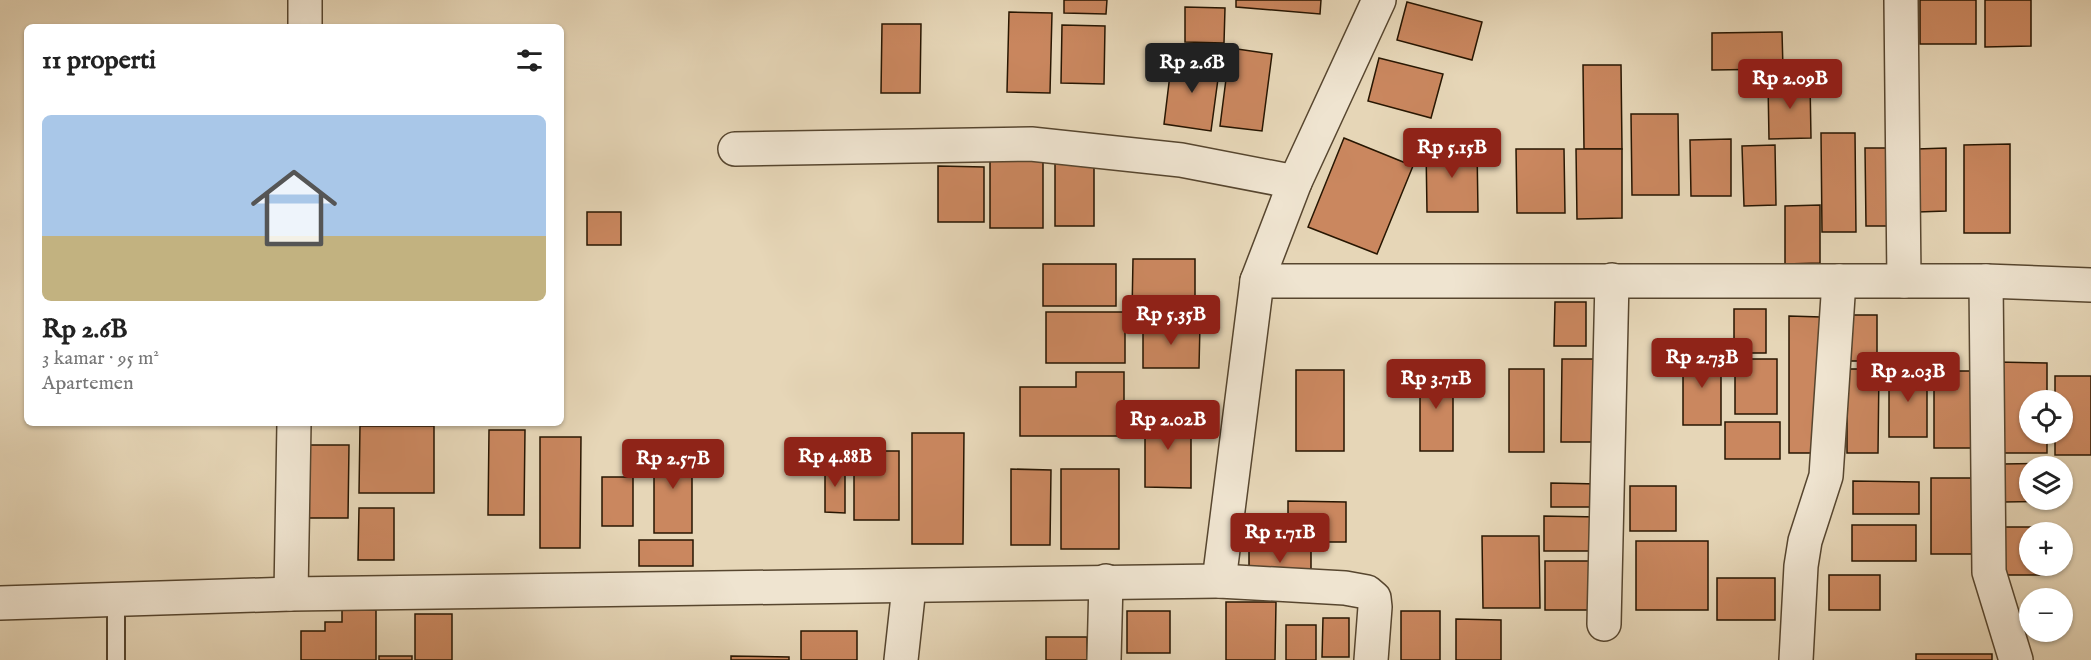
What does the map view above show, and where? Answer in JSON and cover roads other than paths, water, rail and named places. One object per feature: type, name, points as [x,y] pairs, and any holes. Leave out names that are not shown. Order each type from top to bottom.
[{"type":"street","points":[[304,0],[305,24]]},
{"type":"street","points":[[1219,581],[1257,281],[1295,182],[1379,0]]},
{"type":"street","points":[[1901,0],[1904,282]]},
{"type":"street","points":[[735,149],[1031,144],[1181,160],[1295,182]]},
{"type":"street","points":[[1604,624],[1612,280]]},
{"type":"street","points":[[1257,281],[1839,281],[2091,285]]},
{"type":"street","points":[[1796,660],[1801,566],[1805,541],[1826,476],[1839,281]]},
{"type":"street","points":[[1986,282],[1989,572],[2016,660]]},
{"type":"street","points":[[291,594],[294,426]]},
{"type":"street","points":[[1104,660],[1106,581]]},
{"type":"street","points":[[0,603],[291,594],[1219,581],[1353,588],[1367,592],[1374,598],[1375,607],[1371,660]]},
{"type":"street","points":[[901,660],[909,587]]},
{"type":"lane","points":[[116,600],[116,660]]}]
